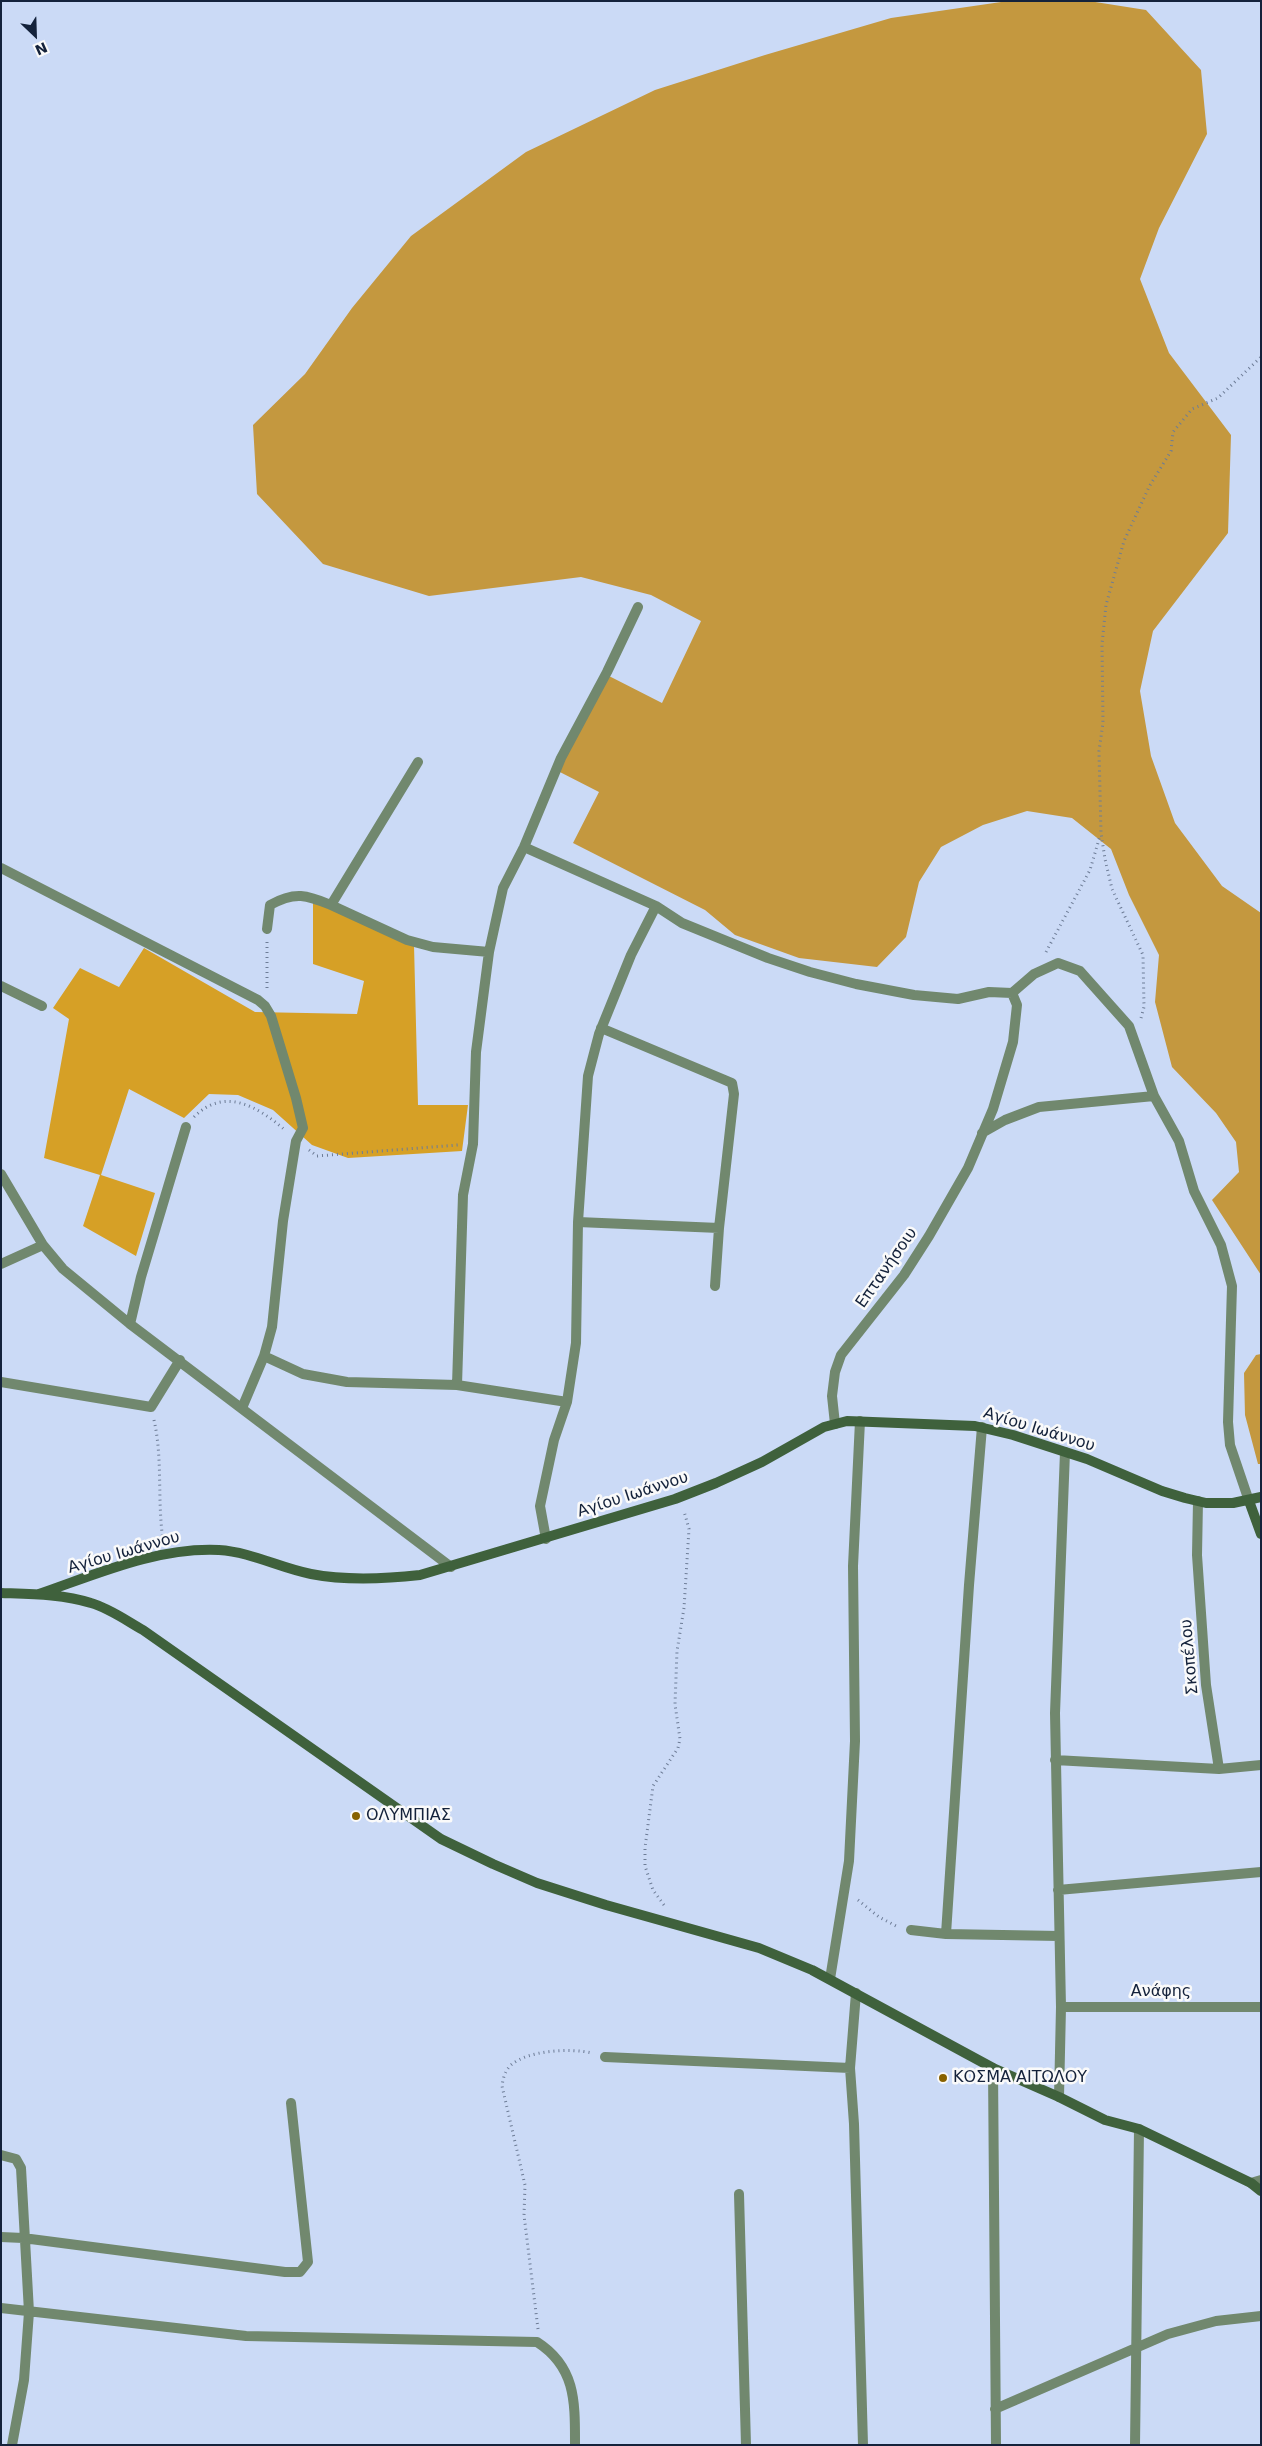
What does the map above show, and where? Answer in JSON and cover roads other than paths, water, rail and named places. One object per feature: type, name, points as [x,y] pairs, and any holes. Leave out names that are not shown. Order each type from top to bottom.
[{"type":"street","points":[[457,1385],[463,1195],[473,1144],[476,1052],[488,952],[503,888],[524,846],[562,758],[607,672],[638,607]]},
{"type":"street","points":[[331,905],[418,762]]},
{"type":"street","points":[[524,846],[656,906],[682,923],[768,958],[856,984],[958,999],[989,992],[1012,993],[1034,974],[1058,963],[1080,971],[1129,1026],[1154,1096],[1179,1140],[1194,1191],[1221,1245],[1232,1286],[1228,1422],[1230,1446],[1261,1534]]},
{"type":"street","points":[[1,868],[67,903],[152,944],[265,1006],[271,1016],[296,1098],[303,1128],[296,1141],[283,1221],[273,1318],[264,1356],[242,1408]]},
{"type":"street","points":[[267,928],[270,904],[284,897],[306,895],[408,940],[433,947],[488,952]]},
{"type":"street","points":[[546,1539],[540,1506],[554,1440],[567,1402],[576,1343],[578,1222],[588,1076],[601,1028],[631,955],[656,906]]},
{"type":"street","points":[[1,986],[42,1006]]},
{"type":"street","name":"Επτανήσοιυ","points":[[835,1424],[832,1396],[835,1372],[841,1355],[904,1275],[929,1236],[968,1168],[993,1109],[1013,1042],[1016,1005],[1012,993]]},
{"type":"street","points":[[601,1028],[732,1083],[734,1094],[731,1134],[719,1228],[715,1286]]},
{"type":"street","points":[[982,1133],[1005,1120],[1039,1106],[1154,1096]]},
{"type":"street","points":[[130,1324],[141,1277],[186,1127]]},
{"type":"street","points":[[1,1174],[43,1245],[63,1270],[130,1324],[180,1360],[450,1567]]},
{"type":"street","points":[[578,1222],[719,1228]]},
{"type":"street","points":[[1,1264],[43,1245]]},
{"type":"street","points":[[264,1356],[302,1374],[347,1382],[457,1385],[567,1402]]},
{"type":"street","points":[[1,1382],[151,1407],[180,1360]]},
{"type":"street","name":"Αγίου Ιωάννου","points":[[1,1593],[36,1595],[117,1567],[164,1554],[188,1550],[221,1550],[310,1574],[341,1578],[380,1580],[420,1575],[546,1539],[716,1484],[762,1462],[824,1427],[847,1421],[982,1427],[1065,1452],[1162,1492],[1198,1501],[1220,1503],[1249,1501],[1261,1496]]},
{"type":"street","points":[[830,1979],[849,1861],[855,1741],[853,1566],[860,1421]]},
{"type":"street","points":[[946,1934],[969,1585],[982,1427]]},
{"type":"street","points":[[1059,2097],[1061,2007],[1055,1760],[1065,1452]]},
{"type":"street","name":"Σκοπέλου","points":[[1198,1501],[1198,1555],[1206,1685],[1219,1768]]},
{"type":"street","points":[[36,1595],[92,1603],[143,1630],[441,1839],[538,1883],[759,1948],[830,1979],[993,2068],[1105,2120],[1138,2129],[1256,2182],[1261,2192]]},
{"type":"street","points":[[1055,1760],[1219,1768],[1261,1765]]},
{"type":"street","points":[[1058,1890],[1261,1872]]},
{"type":"street","points":[[911,1930],[946,1934],[1059,1936]]},
{"type":"street","points":[[856,1993],[850,2068],[854,2124],[863,2445]]},
{"type":"street","name":"Ανάφης","points":[[1061,2007],[1261,2007]]},
{"type":"street","points":[[605,2057],[850,2068]]},
{"type":"street","points":[[993,2068],[996,2445]]},
{"type":"street","points":[[1,2237],[23,2238],[285,2272],[300,2272],[308,2262],[291,2103]]},
{"type":"street","points":[[1135,2445],[1134,2350],[1138,2129]]},
{"type":"street","points":[[1,2155],[16,2159],[21,2168],[23,2238],[29,2312],[24,2380],[13,2445],[1,2443]]},
{"type":"street","points":[[739,2194],[746,2445]]},
{"type":"street","points":[[1,2308],[246,2336],[537,2342],[552,2351],[563,2365],[571,2386],[575,2410],[575,2445]]},
{"type":"street","points":[[995,2409],[1168,2334],[1216,2320],[1261,2316]]},
{"type":"place","name":"ΟΛΥΜΠΙΑΣ","points":[[356,1816]]},
{"type":"place","name":"ΚΟΣΜΑ ΑΙΤΩΛΟΥ","points":[[943,2078]]}]
